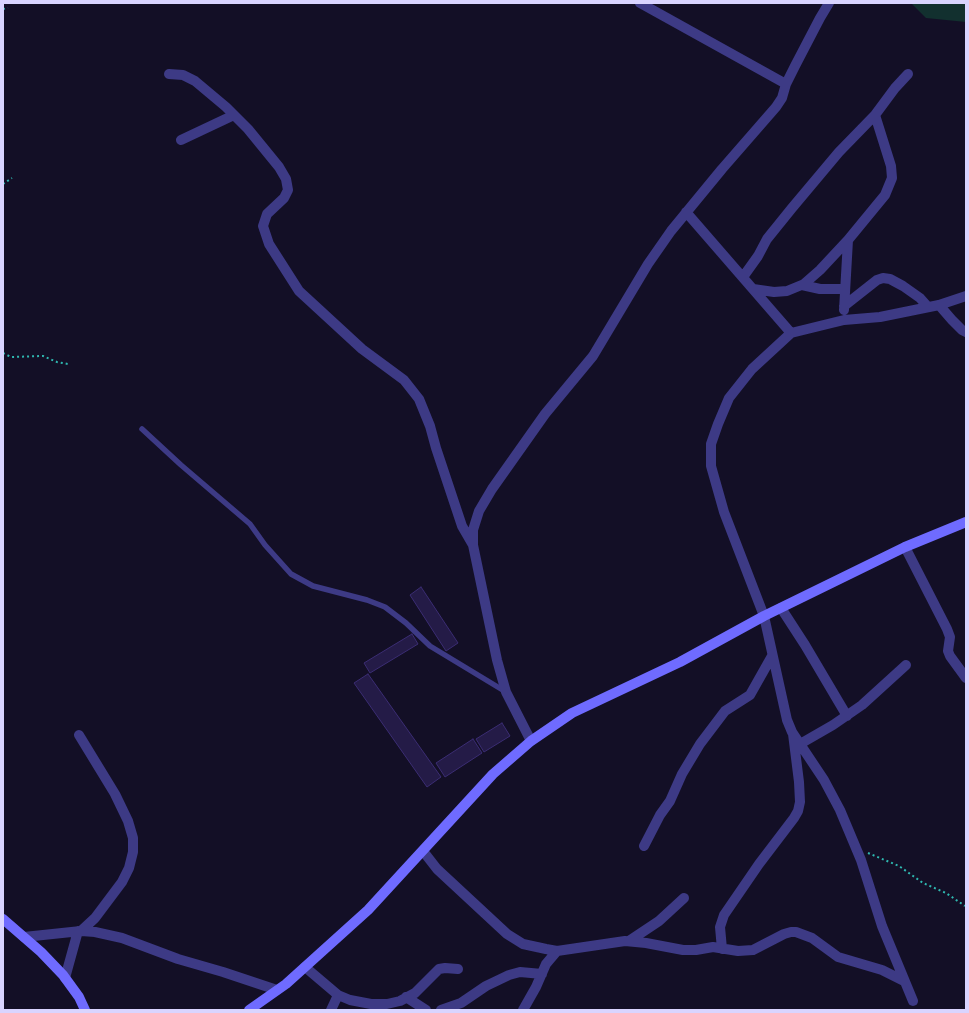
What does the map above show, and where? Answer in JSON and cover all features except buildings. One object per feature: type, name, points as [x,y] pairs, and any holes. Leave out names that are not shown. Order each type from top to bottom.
[{"type":"street","points":[[640,3],[786,84]]},
{"type":"street","points":[[531,741],[506,692],[497,660],[473,545],[473,530],[479,510],[545,414],[594,356],[648,264],[686,212],[776,107],[782,98],[786,84],[829,3]]},
{"type":"street","points":[[169,74],[183,75],[195,81],[248,129],[266,149],[279,167],[286,179],[288,190],[284,198],[267,214],[263,226],[269,244],[299,290],[362,349],[404,380],[419,399],[430,426],[462,526],[473,545]]},
{"type":"street","points":[[743,277],[758,256],[767,239],[792,208],[839,152],[875,116],[895,88],[908,74]]},
{"type":"street","points":[[182,140],[234,115]]},
{"type":"street","points":[[753,289],[774,292],[787,291],[802,285],[820,270],[848,240],[885,195],[892,178],[891,166],[875,116]]},
{"type":"street","points":[[686,212],[791,333]]},
{"type":"street","points":[[844,320],[848,240]]},
{"type":"street","points":[[844,306],[876,280],[883,278],[890,279],[911,291],[928,307]]},
{"type":"street","points":[[802,285],[820,290],[845,287],[867,288]]},
{"type":"street","points":[[722,949],[720,927],[724,915],[759,864],[794,818],[798,811],[800,802],[799,782],[792,732],[784,710],[764,616],[724,512],[711,466],[711,444],[718,424],[729,398],[752,369],[791,333],[844,320],[880,317],[939,305],[966,296]]},
{"type":"street","points":[[939,305],[952,320],[966,332]]},
{"type":"street","points":[[249,1010],[305,967],[368,910],[493,774],[531,741],[572,713],[680,662],[764,616],[905,547],[966,522]]},
{"type":"street","points":[[905,547],[948,629],[950,637],[948,651],[950,656],[966,678]]},
{"type":"street","points":[[781,608],[847,716]]},
{"type":"street","points":[[644,846],[660,815],[670,801],[682,774],[700,744],[725,711],[750,695],[772,656]]},
{"type":"street","points":[[800,744],[847,716],[862,705],[906,665]]},
{"type":"street","points":[[792,732],[824,780],[840,810],[861,860],[882,926],[913,1001]]},
{"type":"street","points":[[65,978],[80,931],[95,918],[122,882],[129,868],[133,838],[128,820],[115,794],[79,735]]},
{"type":"street","points":[[423,851],[438,869],[507,934],[523,944],[546,950],[557,951],[575,949],[594,944],[629,942],[654,944],[683,950],[696,950],[709,947],[738,951],[753,950],[784,934],[796,932],[812,938],[838,957],[882,970],[904,981]]},
{"type":"street","points":[[629,942],[659,921],[684,898]]},
{"type":"street","points":[[3,919],[24,937],[65,978],[85,1010]]},
{"type":"street","points":[[24,937],[80,931],[94,932],[122,938],[178,960],[224,972],[277,990]]},
{"type":"street","points":[[523,1010],[546,964],[557,951]]},
{"type":"street","points":[[305,967],[338,995],[350,1000],[371,1004],[387,1004],[400,1001],[415,993],[439,970],[445,968],[458,969]]},
{"type":"street","points":[[441,1010],[461,1002],[486,986],[509,975],[520,972],[542,974]]},
{"type":"street","points":[[331,1010],[338,995]]},
{"type":"street","points":[[406,997],[426,1010]]},
{"type":"lane","points":[[142,429],[181,466],[250,524],[273,554],[291,574],[312,586],[368,600],[385,607],[406,623],[430,646],[506,692]]},
{"type":"path","points":[[3,9],[8,8]]},
{"type":"path","points":[[3,184],[12,178]]},
{"type":"path","points":[[3,354],[11,357],[43,356],[57,362],[68,364]]},
{"type":"path","points":[[855,848],[899,866],[924,883],[946,892],[965,906]]},
{"type":"green space","points":[[911,3],[966,3],[966,22],[926,18]]}]
